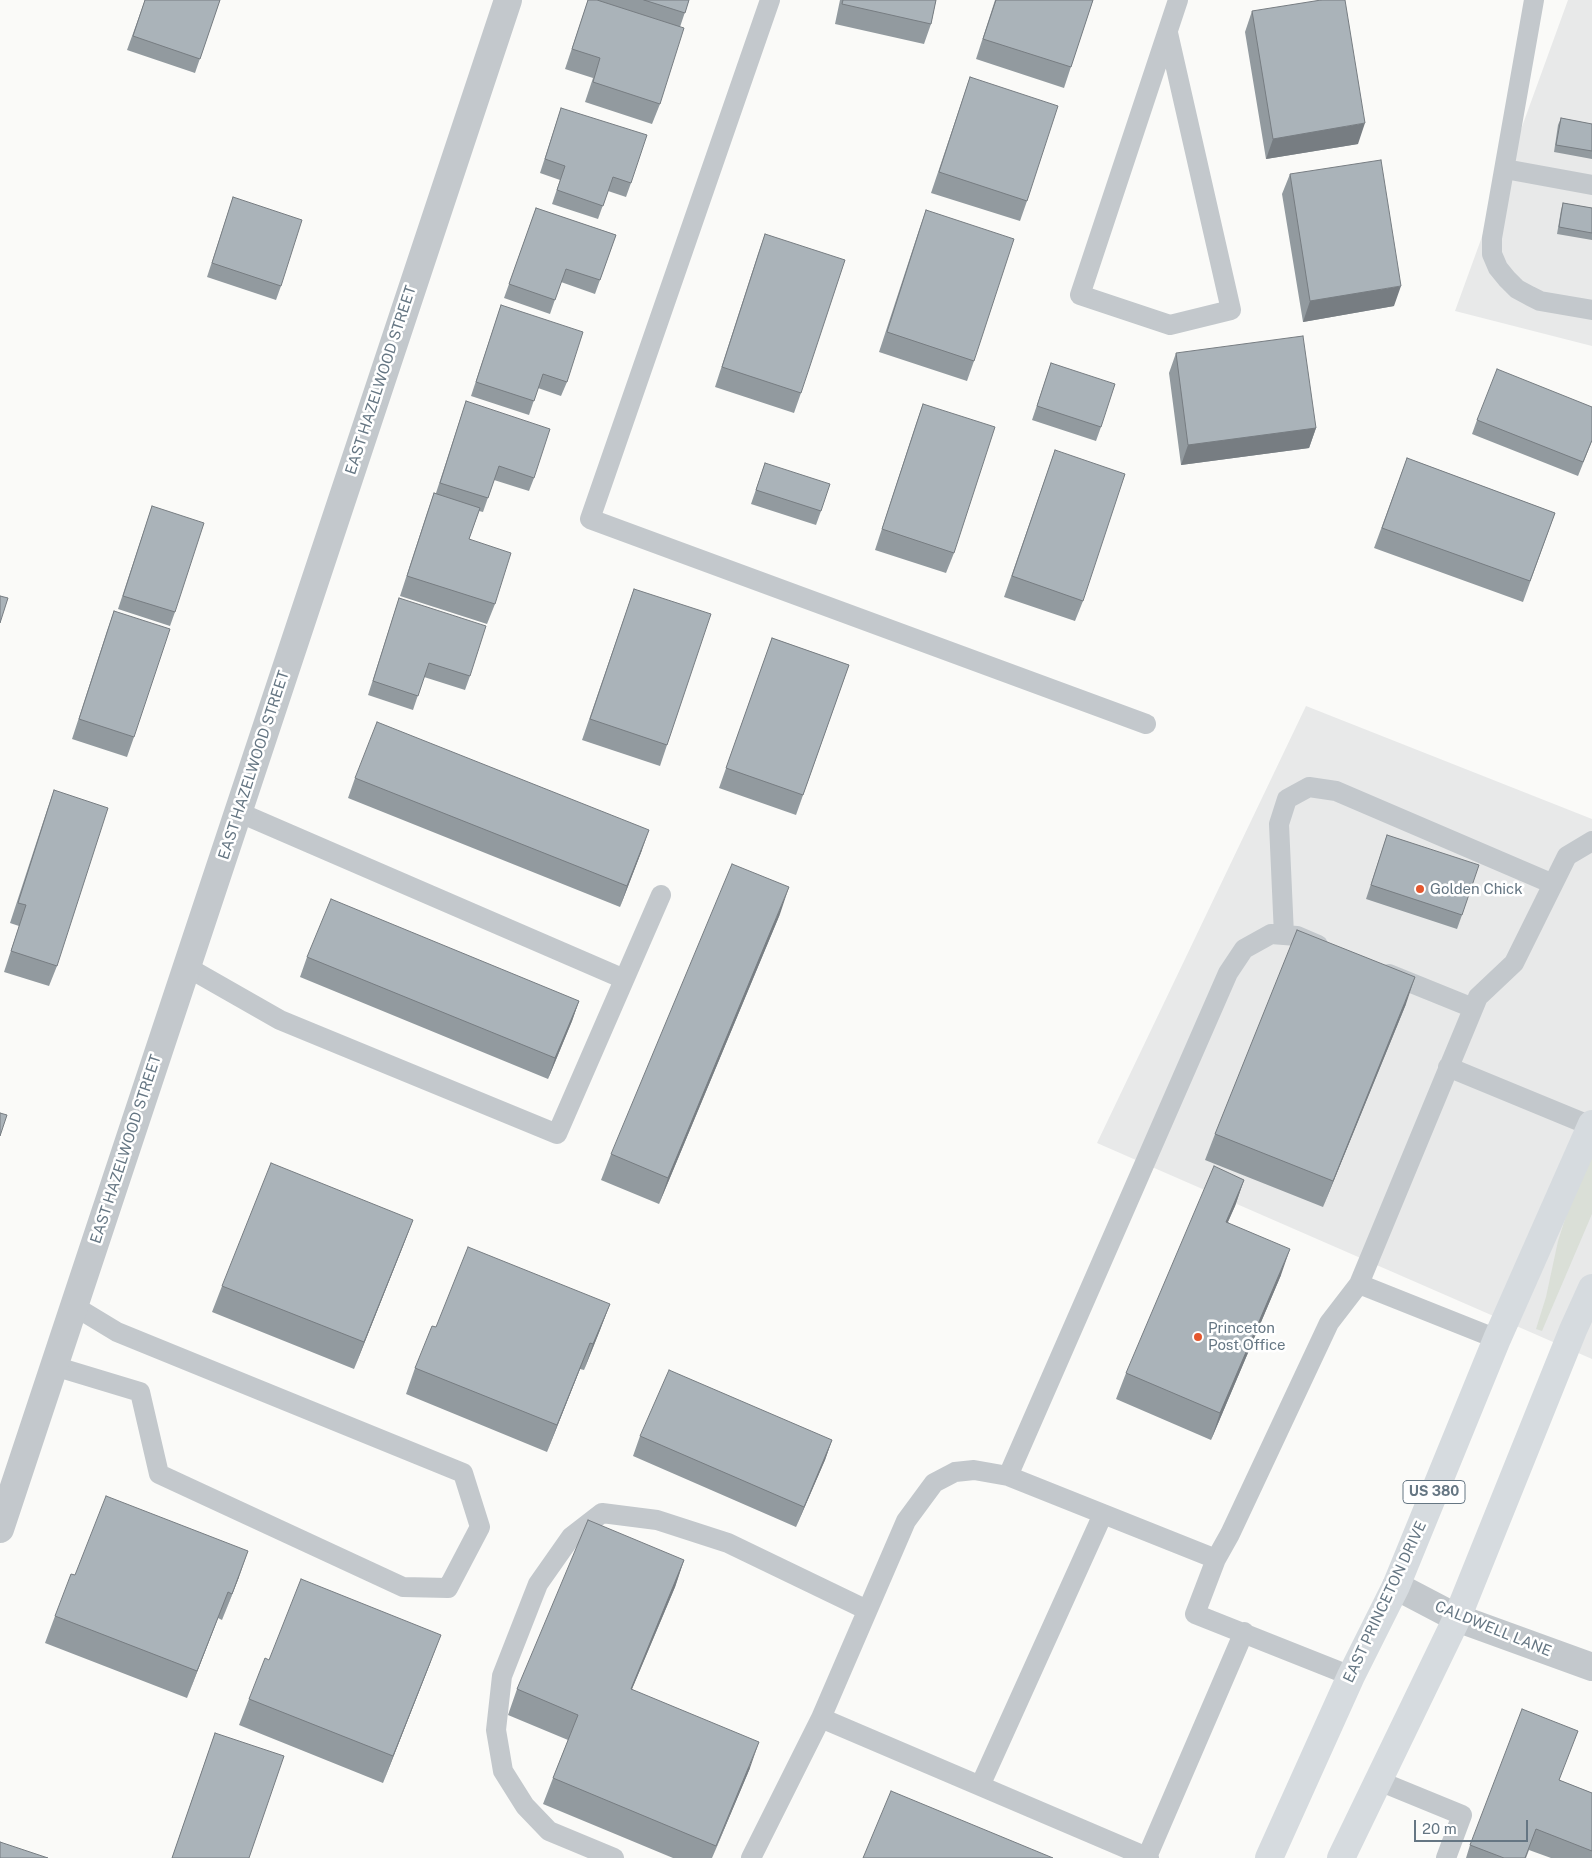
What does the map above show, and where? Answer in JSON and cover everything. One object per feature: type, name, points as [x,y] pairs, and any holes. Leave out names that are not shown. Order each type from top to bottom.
[{"type":"highway","name":"EAST PRINCETON DRIVE","points":[[1269,1858],[1350,1676],[1396,1586],[1497,1339],[1591,1125]]},
{"type":"highway","points":[[1341,1858],[1380,1781],[1457,1618],[1573,1330],[1592,1288]]},
{"type":"street","name":"EAST HAZELWOOD STREET","points":[[0,1529],[508,0]]},
{"type":"street","name":"CALDWELL LANE","points":[[1396,1586],[1457,1618],[1592,1667]]},
{"type":"lane","points":[[770,0],[590,519],[1146,724]]},
{"type":"lane","points":[[1168,33],[1231,310],[1170,325],[1080,295],[1178,0]]},
{"type":"lane","points":[[1534,0],[1492,238],[1492,254],[1498,268],[1517,288],[1530,296],[1540,300],[1592,310]]},
{"type":"lane","points":[[1505,169],[1592,185]]},
{"type":"lane","points":[[1284,935],[1279,824],[1287,799],[1309,787],[1336,792],[1554,884]]},
{"type":"lane","points":[[238,812],[624,980]]},
{"type":"lane","points":[[1350,1676],[1195,1614],[1216,1559],[1230,1534],[1329,1323],[1359,1284],[1478,997],[1514,963],[1567,856],[1592,842]]},
{"type":"lane","points":[[187,967],[280,1020],[557,1134],[661,895]]},
{"type":"lane","points":[[1008,1476],[1228,973],[1244,949],[1271,934],[1297,936],[1334,951]]},
{"type":"lane","points":[[1371,966],[1473,1008]]},
{"type":"lane","points":[[1448,1067],[1591,1125]]},
{"type":"lane","points":[[1359,1284],[1497,1339]]},
{"type":"lane","points":[[54,1366],[140,1392],[160,1474],[403,1587],[448,1588],[480,1527],[463,1473],[117,1332],[74,1306]]},
{"type":"lane","points":[[751,1858],[821,1718],[906,1521],[934,1483],[954,1472],[974,1470],[1008,1476],[1216,1559]]},
{"type":"lane","points":[[614,1858],[549,1831],[525,1806],[503,1771],[496,1730],[502,1676],[516,1639],[538,1584],[571,1537],[602,1513],[657,1520],[728,1543],[867,1610]]},
{"type":"lane","points":[[980,1786],[1103,1514]]},
{"type":"lane","points":[[821,1718],[1148,1858],[1244,1632]]},
{"type":"lane","points":[[1380,1781],[1462,1815],[1446,1858]]},
{"type":"shaded area","points":[[1568,0],[1592,0],[1592,346],[1455,311]]},
{"type":"shaded area","points":[[1306,706],[1592,819],[1592,1359],[1097,1143]]},
{"type":"shaded area","points":[[1592,1150],[1592,1214],[1542,1331],[1536,1329],[1546,1297],[1558,1241]]},
{"type":"building","points":[[145,0],[220,0],[200,59],[133,36]]},
{"type":"building","points":[[588,0],[597,0],[684,28],[660,104],[593,82],[600,58],[572,49]]},
{"type":"building","points":[[644,0],[689,0],[685,13]]},
{"type":"building","points":[[843,0],[936,0],[931,24],[842,4]]},
{"type":"building","points":[[996,0],[1093,0],[1071,67],[983,39]]},
{"type":"building","points":[[1321,0],[1345,0],[1365,123],[1273,139],[1252,11]]},
{"type":"building","points":[[970,77],[1058,106],[1027,201],[939,172]]},
{"type":"building","points":[[561,108],[647,135],[631,183],[613,177],[603,206],[557,190],[565,166],[545,159]]},
{"type":"building","points":[[1561,118],[1592,124],[1592,151],[1556,145]]},
{"type":"building","points":[[1381,160],[1401,286],[1310,301],[1290,174]]},
{"type":"building","points":[[233,197],[302,220],[281,286],[212,263]]},
{"type":"building","points":[[1563,203],[1592,208],[1592,233],[1559,227]]},
{"type":"building","points":[[536,208],[616,235],[600,280],[566,269],[555,300],[509,284]]},
{"type":"building","points":[[926,210],[1014,239],[974,361],[887,332]]},
{"type":"building","points":[[765,234],[845,260],[801,393],[722,367]]},
{"type":"building","points":[[501,305],[583,332],[567,382],[543,374],[534,401],[476,382]]},
{"type":"building","points":[[1303,336],[1316,428],[1188,445],[1176,353]]},
{"type":"building","points":[[1051,363],[1115,384],[1101,427],[1037,406]]},
{"type":"building","points":[[1497,369],[1592,407],[1592,440],[1583,462],[1477,420]]},
{"type":"building","points":[[466,401],[550,429],[534,478],[499,466],[488,498],[440,483]]},
{"type":"building","points":[[923,404],[995,427],[954,553],[882,529]]},
{"type":"building","points":[[1055,450],[1125,474],[1083,601],[1012,576]]},
{"type":"building","points":[[1407,458],[1555,513],[1530,581],[1382,528]]},
{"type":"building","points":[[765,463],[830,484],[821,511],[756,490]]},
{"type":"building","points":[[434,493],[480,508],[469,539],[511,553],[495,604],[407,576]]},
{"type":"building","points":[[152,506],[204,523],[175,612],[123,596]]},
{"type":"building","points":[[634,589],[711,614],[667,745],[590,719]]},
{"type":"building","points":[[0,596],[8,598],[0,623]]},
{"type":"building","points":[[399,598],[486,626],[470,676],[429,663],[418,696],[373,681]]},
{"type":"building","points":[[114,611],[170,629],[134,737],[79,719]]},
{"type":"building","points":[[772,638],[849,665],[803,795],[726,768]]},
{"type":"building","points":[[377,722],[649,830],[627,886],[355,778]]},
{"type":"building","points":[[54,790],[108,808],[57,966],[11,951],[26,905],[18,903]]},
{"type":"building","name":"Golden Chick","points":[[1387,835],[1479,865],[1462,915],[1371,885]]},
{"type":"building","points":[[732,864],[789,887],[668,1178],[611,1154]]},
{"type":"building","points":[[331,899],[579,1001],[555,1058],[307,957]]},
{"type":"building","points":[[1297,930],[1415,977],[1333,1181],[1215,1134]]},
{"type":"building","points":[[0,1113],[7,1115],[0,1136]]},
{"type":"building","points":[[271,1163],[413,1220],[364,1342],[222,1286]]},
{"type":"building","name":"Princeton Post Office","points":[[1214,1166],[1244,1180],[1226,1222],[1290,1249],[1220,1413],[1126,1373]]},
{"type":"building","points":[[468,1247],[610,1304],[593,1344],[590,1343],[557,1425],[415,1368],[432,1326],[436,1327]]},
{"type":"building","points":[[669,1370],[832,1440],[804,1507],[640,1436]]},
{"type":"building","points":[[106,1496],[248,1551],[232,1594],[228,1592],[197,1671],[55,1616],[71,1574],[75,1575]]},
{"type":"building","points":[[588,1520],[684,1560],[631,1689],[759,1742],[716,1846],[553,1778],[578,1715],[517,1689]]},
{"type":"building","points":[[301,1579],[441,1635],[393,1756],[249,1699],[265,1658],[269,1660]]},
{"type":"building","points":[[1522,1709],[1578,1731],[1559,1780],[1592,1793],[1592,1851],[1536,1829],[1525,1858],[1504,1858],[1470,1845]]},
{"type":"building","points":[[215,1733],[284,1756],[249,1858],[172,1858]]},
{"type":"building","points":[[891,1791],[1053,1858],[863,1858]]},
{"type":"building","points":[[0,1842],[48,1858],[0,1858]]},
{"type":"place","name":"Golden Chick","points":[[1420,889]]},
{"type":"place","name":"Princeton Post Office","points":[[1198,1337]]}]
